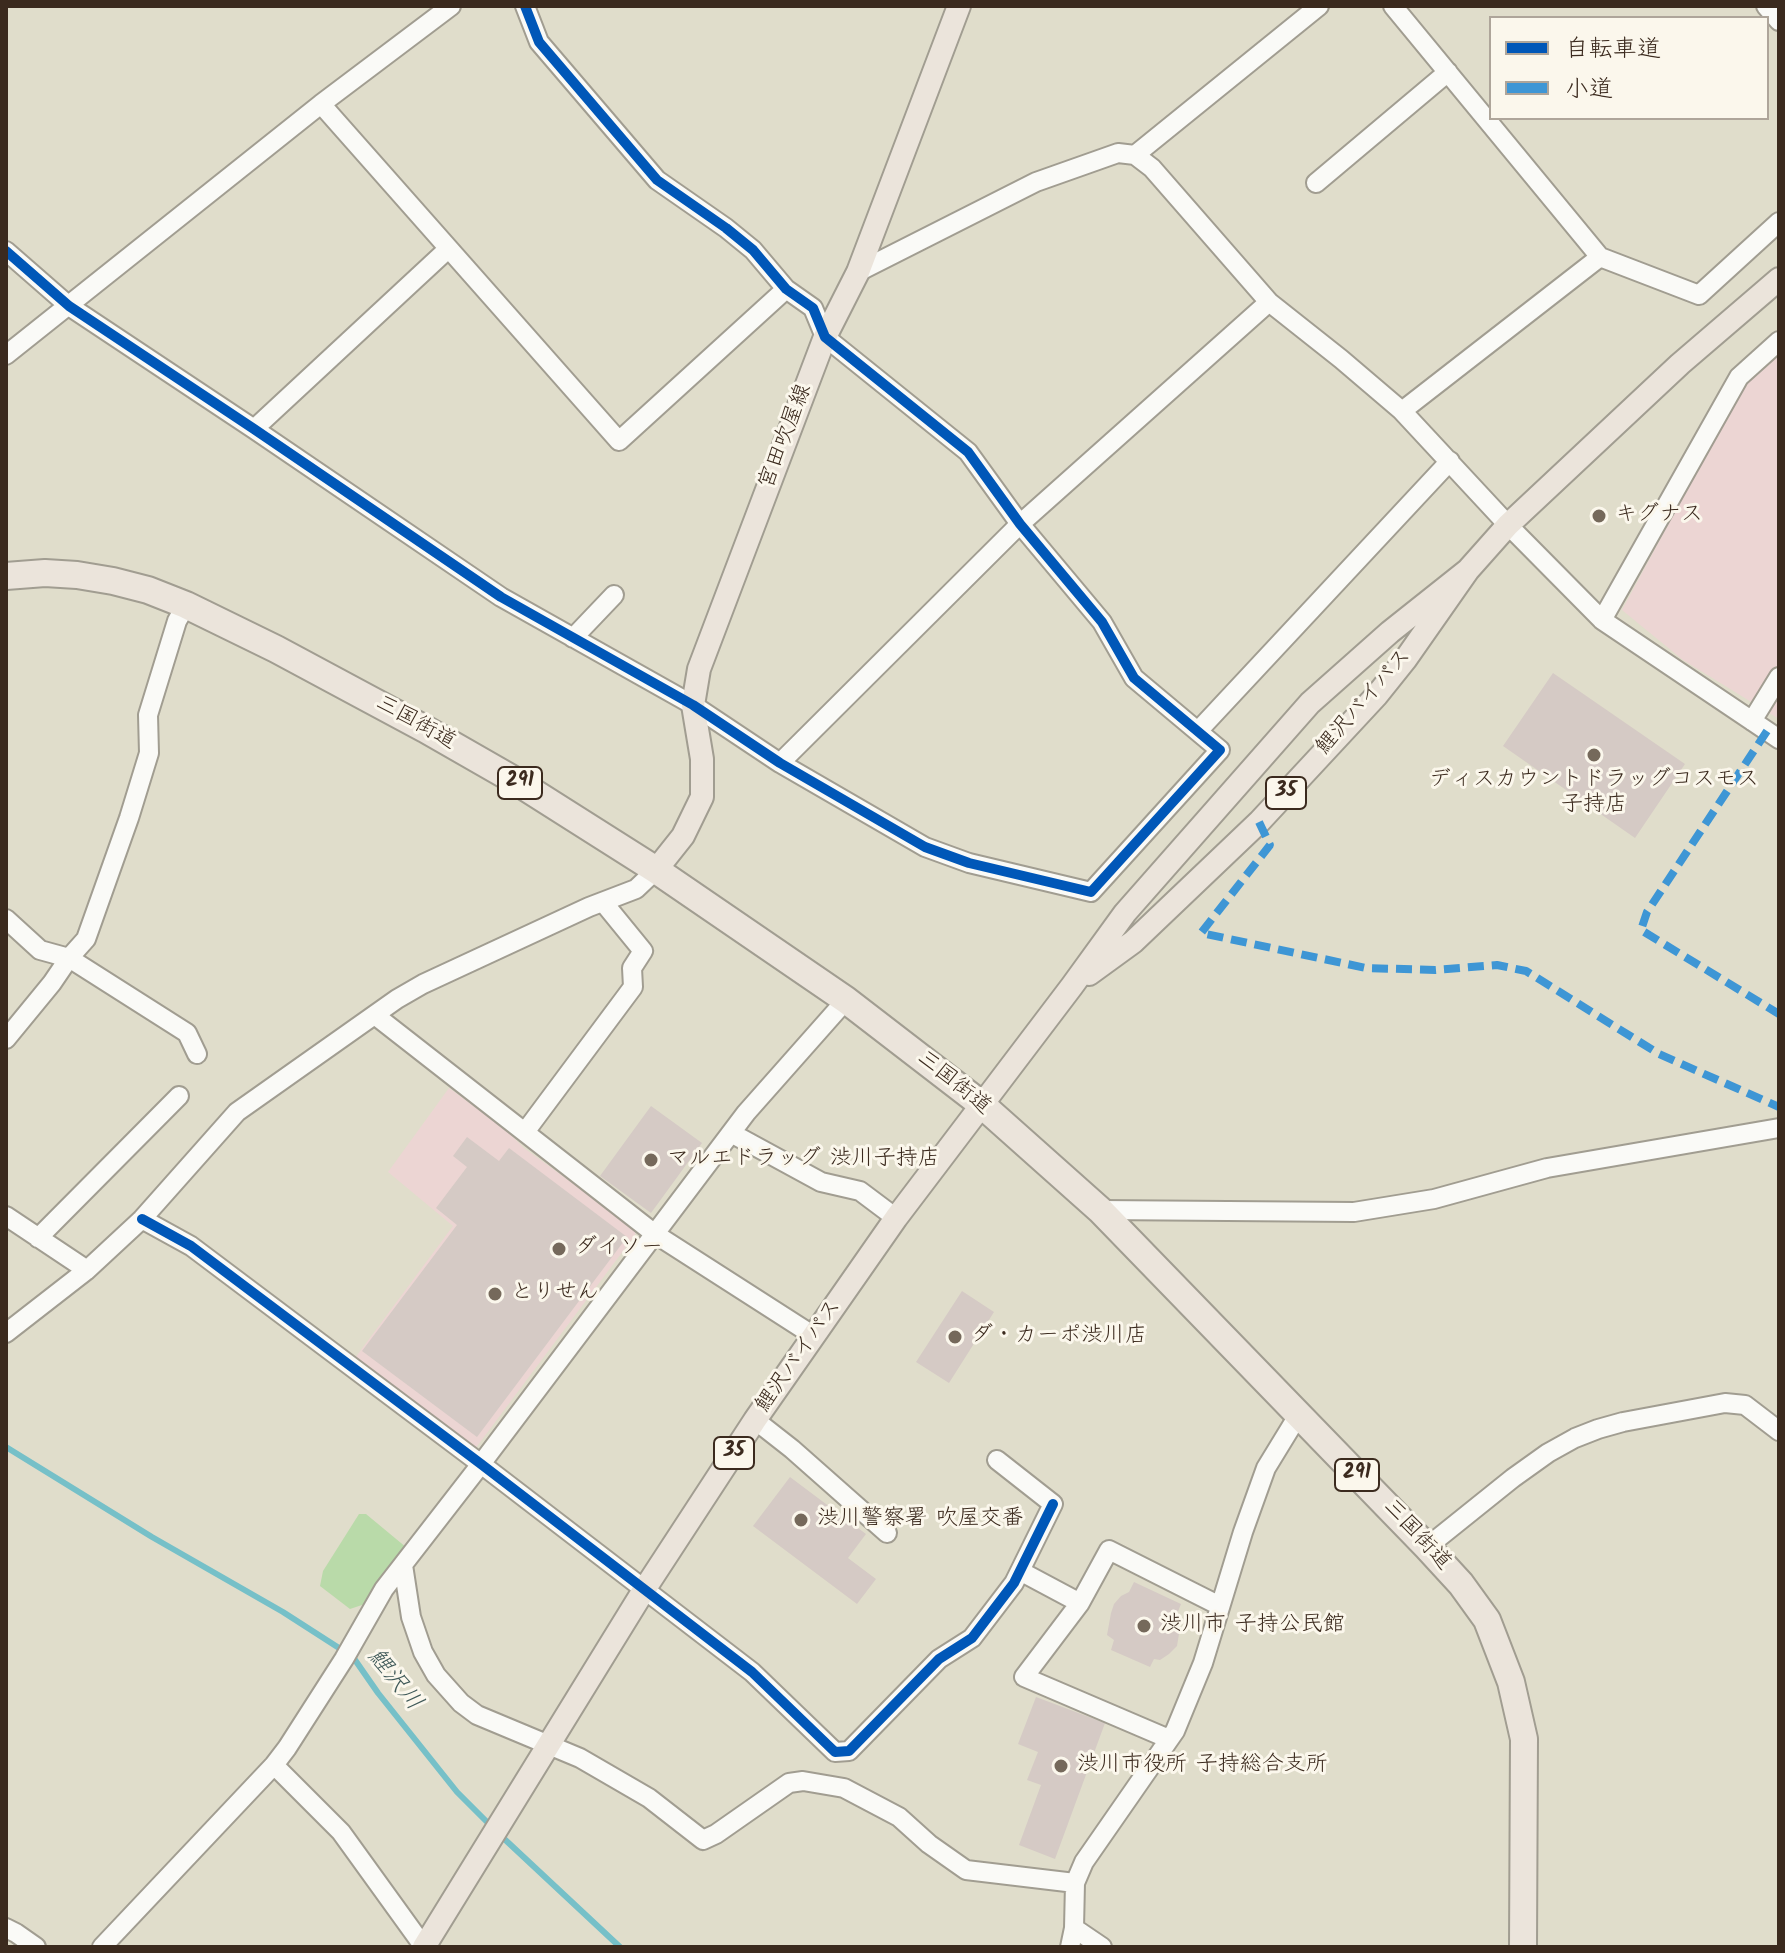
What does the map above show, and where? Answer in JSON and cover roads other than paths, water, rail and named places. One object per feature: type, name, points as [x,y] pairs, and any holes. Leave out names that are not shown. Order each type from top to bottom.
[{"type":"highway","name":"三国街道","points":[[6,576],[45,573],[77,575],[148,590],[186,605],[276,649],[514,780],[656,870],[846,1000],[981,1104],[1100,1210],[1427,1547],[1461,1584],[1487,1620],[1511,1682],[1524,1739],[1523,1947]]},
{"type":"main road","name":"宮田吹屋線","points":[[656,870],[683,836],[702,797],[702,759],[693,705],[699,669],[825,337],[858,272],[959,6]]},
{"type":"main road","name":"鯉沢バイパス","points":[[1072,986],[1133,942],[1259,822],[1377,695],[1468,570],[1508,525],[1680,364],[1779,279]]},
{"type":"main road","name":"鯉沢バイパス","points":[[424,1947],[644,1590],[755,1420],[896,1218],[1125,913],[1301,713],[1379,642],[1468,570]]},
{"type":"street","points":[[6,355],[321,104],[451,6]]},
{"type":"street","points":[[6,251],[69,306],[501,597],[693,705],[780,763],[925,847],[969,863],[1091,892],[1220,750],[1134,678],[1102,622],[1020,524],[968,452],[825,337],[813,308],[786,289],[753,250],[657,180],[539,42],[525,6]]},
{"type":"street","points":[[1135,155],[1319,6]]},
{"type":"street","points":[[1393,6],[1600,257],[1699,295],[1779,222]]},
{"type":"street","points":[[1766,6],[1779,21]]},
{"type":"street","points":[[1316,183],[1448,72]]},
{"type":"street","points":[[321,104],[619,441],[786,289]]},
{"type":"street","points":[[858,272],[1036,182],[1118,153],[1135,155],[1152,168],[1269,302],[1402,411],[1602,620],[1779,739]]},
{"type":"street","points":[[254,429],[448,249]]},
{"type":"street","points":[[1402,411],[1600,257]]},
{"type":"street","points":[[780,763],[1020,524],[1269,302]]},
{"type":"street","points":[[1602,620],[1739,377],[1779,341]]},
{"type":"street","points":[[1198,731],[1450,461]]},
{"type":"street","points":[[573,638],[614,595]]},
{"type":"street","points":[[6,1039],[86,939],[149,753],[148,715],[177,621],[186,605]]},
{"type":"street","points":[[1752,721],[1779,677]]},
{"type":"street","points":[[6,1333],[87,1270],[142,1219],[237,1112],[397,999],[423,984],[636,889],[656,870]]},
{"type":"street","points":[[525,1132],[633,987],[632,968],[643,951],[603,902]]},
{"type":"street","points":[[6,919],[40,950],[69,958],[187,1033],[197,1054]]},
{"type":"street","points":[[102,1947],[274,1765],[344,1659],[384,1589],[746,1113],[846,1000]]},
{"type":"street","points":[[376,1016],[655,1234],[814,1336]]},
{"type":"street","points":[[38,1238],[179,1096]]},
{"type":"street","points":[[1100,1210],[1354,1212],[1434,1199],[1547,1168],[1779,1128]]},
{"type":"street","points":[[731,1133],[821,1182],[860,1191],[896,1218]]},
{"type":"street","points":[[6,1216],[87,1270]]},
{"type":"street","points":[[142,1219],[191,1246],[752,1672],[835,1752],[849,1751],[939,1659],[972,1638],[1014,1583],[1053,1504],[997,1460]]},
{"type":"street","points":[[1427,1547],[1548,1453],[1598,1429],[1725,1403],[1745,1405],[1779,1431]]},
{"type":"street","points":[[1070,1947],[1074,1928],[1075,1883],[1084,1862],[1175,1731],[1203,1663],[1266,1468],[1299,1414]]},
{"type":"street","points":[[755,1420],[887,1533]]},
{"type":"street","points":[[1169,1739],[1024,1677],[1080,1603],[1109,1550],[1220,1606]]},
{"type":"street","points":[[403,1565],[411,1617],[423,1652],[449,1692],[477,1715],[580,1758],[649,1798],[703,1840],[789,1783],[803,1781],[844,1788],[899,1817],[929,1844],[966,1870],[1075,1883]]},
{"type":"street","points":[[1020,1571],[1080,1603]]},
{"type":"street","points":[[274,1765],[341,1832],[424,1947]]},
{"type":"street","points":[[6,1928],[36,1947]]},
{"type":"street","points":[[1074,1928],[1102,1947]]},
{"type":"waterway","name":"鯉沢川","points":[[6,1447],[353,1657],[457,1792],[491,1826]]},
{"type":"waterway","name":"鯉沢川","points":[[499,1834],[620,1947]]},
{"type":"place","name":"キグナス","points":[[1599,516]]},
{"type":"place","name":"ディスカウントドラッグコスモス 子持店","points":[[1594,755]]},
{"type":"place","name":"マルエドラッグ 渋川子持店","points":[[651,1160]]},
{"type":"place","name":"ダイソー","points":[[559,1249]]},
{"type":"place","name":"とりせん","points":[[495,1294]]},
{"type":"place","name":"ダ・カーポ渋川店","points":[[955,1337]]},
{"type":"place","name":"渋川警察署 吹屋交番","points":[[801,1520]]},
{"type":"place","name":"渋川市 子持公民館","points":[[1144,1626]]},
{"type":"place","name":"渋川市役所 子持総合支所","points":[[1061,1766]]}]
